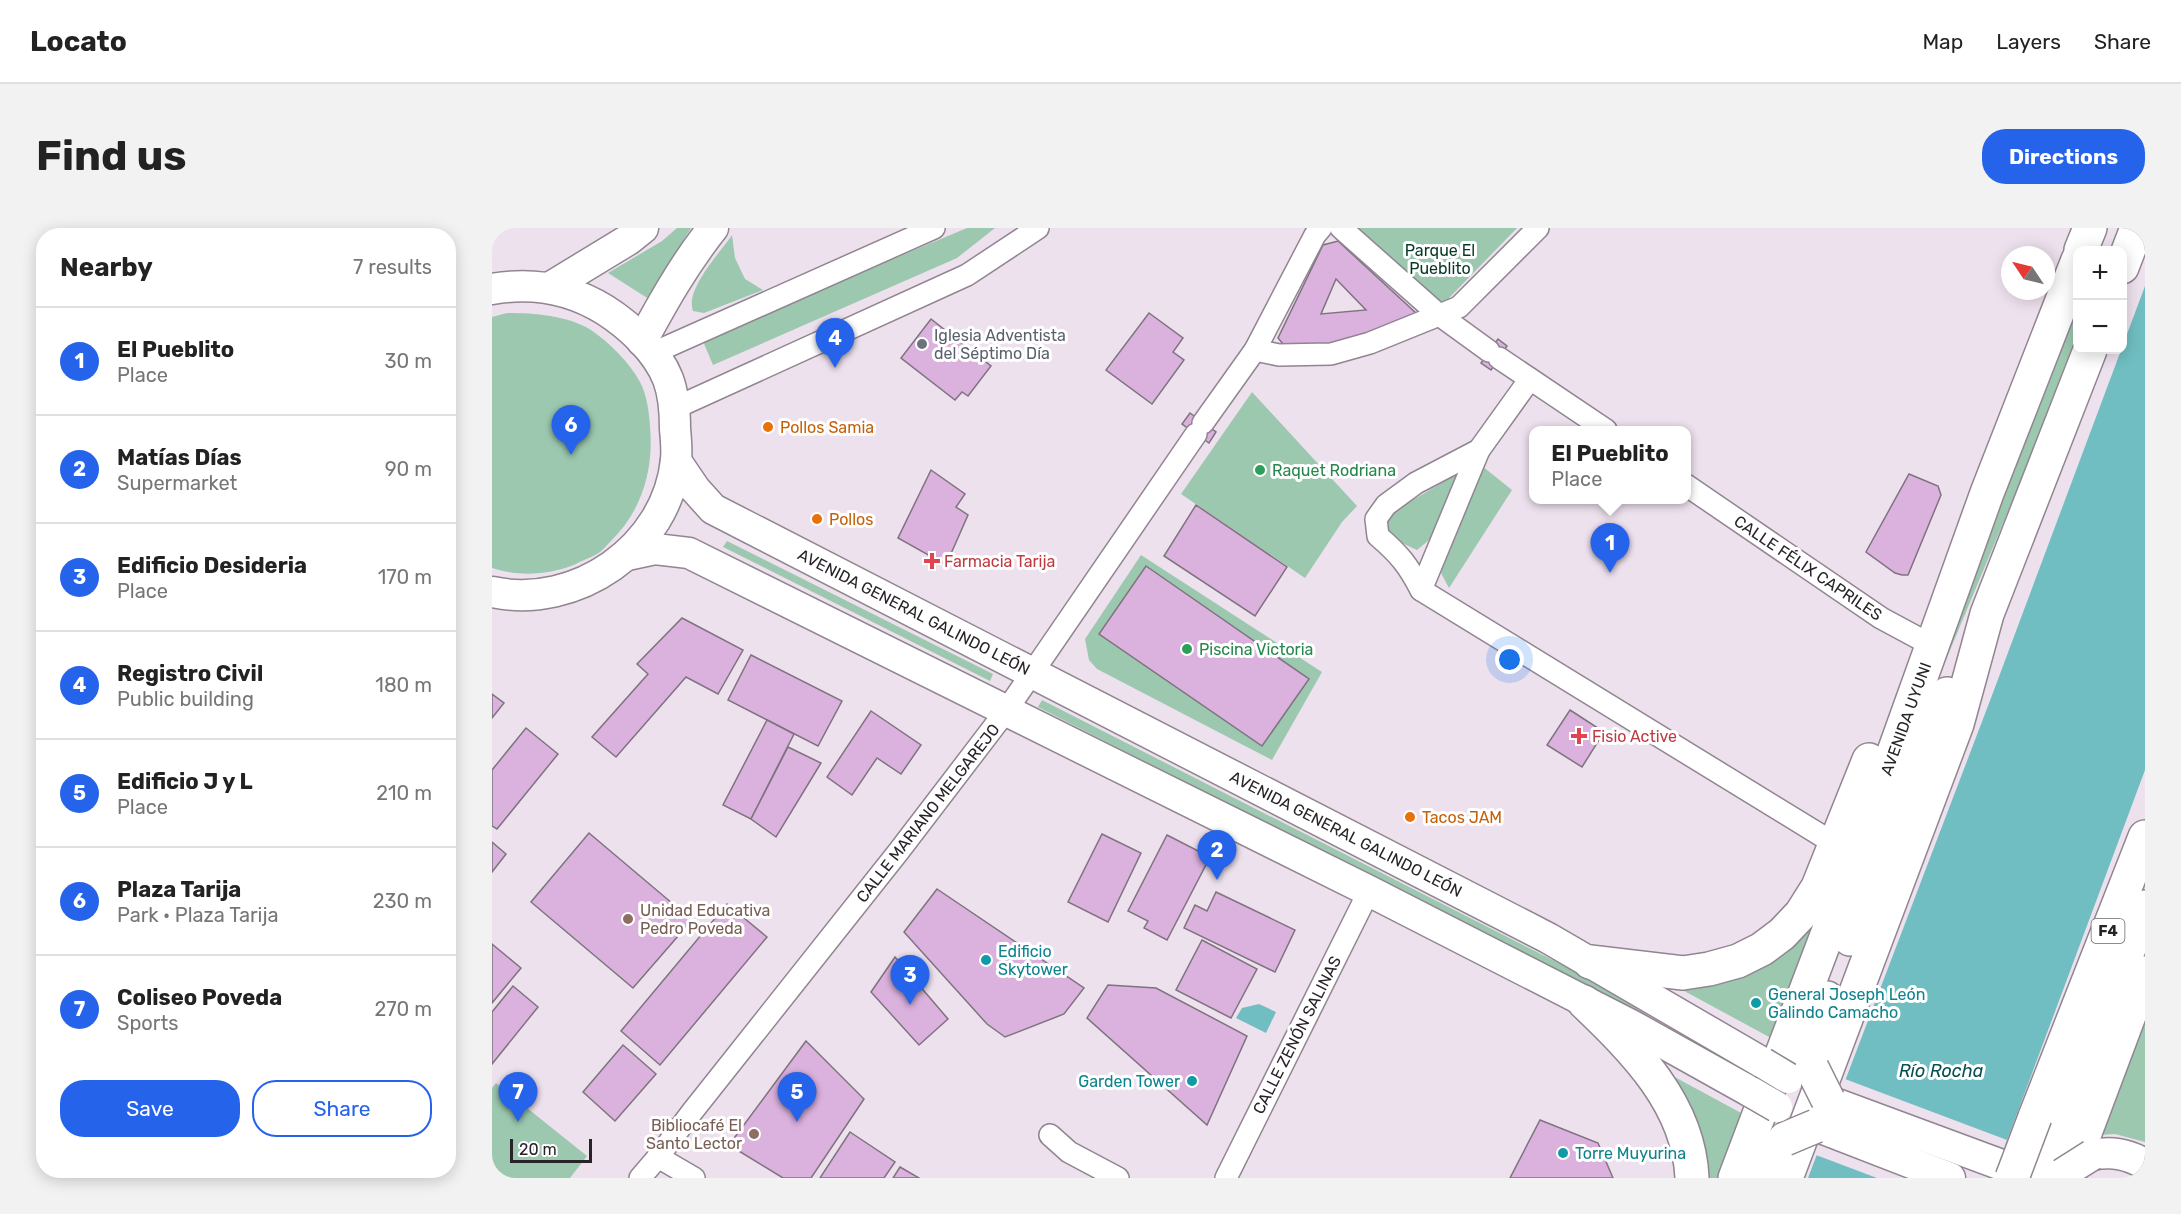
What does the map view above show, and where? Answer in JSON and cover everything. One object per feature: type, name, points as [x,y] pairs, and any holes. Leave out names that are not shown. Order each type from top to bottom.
[{"type":"main road","points":[[549,288],[644,228]]},
{"type":"main road","points":[[647,347],[663,301],[713,228]]},
{"type":"main road","points":[[2083,246],[2090,228]]},
{"type":"main road","points":[[2127,254],[2137,228]]},
{"type":"main road","name":"AVENIDA UYUNI","points":[[1735,1178],[1848,880],[1987,493],[2073,273]]},
{"type":"main road","points":[[492,289],[520,286],[549,288],[588,300],[622,321],[647,347],[668,379],[675,408],[676,461],[667,496],[650,528],[627,555],[592,579],[552,593],[510,596],[492,592]]},
{"type":"main road","points":[[1761,1178],[1772,1154],[1810,1107],[1809,1057],[1813,1038],[1931,727],[1987,614],[2088,354]]},
{"type":"main road","name":"AVENIDA GENERAL GALINDO LEÓN","points":[[676,461],[695,489],[713,509],[1538,933],[1762,1063],[1810,1107],[1950,1178]]},
{"type":"main road","name":"AVENIDA GENERAL GALINDO LEÓN","points":[[627,555],[655,549],[689,553],[1369,891],[1632,1025],[1751,1092],[1810,1107],[2005,1170],[2050,1177]]},
{"type":"main road","points":[[1786,1178],[1957,724],[1987,614]]},
{"type":"main road","points":[[1590,962],[1683,973],[1738,961],[1762,949],[1782,934],[1801,914],[1818,888],[1884,722],[1933,646]]},
{"type":"main road","name":"F4","points":[[2050,1177],[2033,1146],[2035,1117],[2145,837]]},
{"type":"main road","points":[[2050,1177],[2145,907]]},
{"type":"main road","points":[[2050,1177],[2145,973]]},
{"type":"main road","points":[[1584,1002],[1638,1056],[1666,1096],[1686,1146],[1692,1178]]},
{"type":"main road","points":[[2005,1170],[2035,1117]]},
{"type":"main road","points":[[2050,1177],[2092,1155],[2109,1152],[2126,1155],[2145,1164]]},
{"type":"street","points":[[647,347],[934,228]]},
{"type":"street","points":[[675,408],[967,275],[1038,228]]},
{"type":"street","name":"CALLE MARIANO MELGAREJO","points":[[640,1178],[899,851],[1006,711],[1255,350],[1321,228]]},
{"type":"street","points":[[1341,228],[1438,314],[1600,426]]},
{"type":"street","points":[[1255,350],[1279,355],[1331,354],[1370,343],[1459,307],[1538,228]]},
{"type":"street","points":[[1421,590],[1479,450],[1530,379]]},
{"type":"street","points":[[1479,450],[1416,483],[1386,505],[1376,519],[1378,536],[1398,552],[1408,565],[1421,590],[1835,844]]},
{"type":"street","name":"CALLE FÉLIX CAPRILES","points":[[1691,488],[1881,618],[1933,646]]},
{"type":"street","name":"CALLE ZENÓN SALINAS","points":[[1226,1178],[1369,891]]},
{"type":"street","points":[[1050,1135],[1070,1152],[1118,1178]]},
{"type":"street","points":[[658,1157],[694,1178]]},
{"type":"green space","points":[[677,228],[691,228],[665,270],[652,301],[608,273],[662,241]]},
{"type":"green space","points":[[967,228],[995,228],[957,258],[713,365],[702,339]]},
{"type":"green space","name":"Parque El Pueblito","points":[[1353,228],[1517,228],[1448,299],[1442,301],[1435,299]]},
{"type":"green space","points":[[732,235],[735,258],[745,279],[763,290],[704,313],[693,311],[694,292],[699,282]]},
{"type":"green space","points":[[2073,312],[2073,345],[2026,468],[1918,727],[1961,598]]},
{"type":"green space","points":[[507,313],[539,314],[561,318],[591,330],[625,360],[636,375],[646,398],[650,426],[650,458],[648,474],[638,503],[621,530],[597,554],[556,571],[524,574],[492,568],[492,317]]},
{"type":"green space","name":"Raquet Rodriana","points":[[1252,392],[1357,506],[1342,522],[1305,578],[1181,494]]},
{"type":"green space","points":[[1482,466],[1512,490],[1449,588],[1441,573],[1448,545]]},
{"type":"green space","points":[[1462,471],[1429,540],[1417,550],[1402,543],[1386,531],[1387,519],[1401,507]]},
{"type":"green space","points":[[727,541],[993,674],[990,681],[723,547]]},
{"type":"green space","name":"Piscina Victoria","points":[[1141,555],[1322,672],[1272,760],[1097,669],[1089,660],[1085,639]]},
{"type":"green space","points":[[1042,700],[1580,974],[1675,1032],[1038,707]]},
{"type":"green space","points":[[1833,878],[1771,1038],[1664,980],[1703,981]]},
{"type":"green space","points":[[2145,1013],[2145,1142],[2115,1134],[2099,1135]]},
{"type":"green space","points":[[1658,1068],[1743,1114],[1720,1178],[1700,1178]]},
{"type":"green space","points":[[496,1083],[587,1156],[570,1178],[506,1178],[492,1166],[492,1088]]},
{"type":"water","name":"Río Rocha","points":[[2145,286],[2145,770],[1993,1178],[1808,1178],[2120,354],[2127,354],[2127,334]]},
{"type":"water","points":[[1259,1004],[1276,1012],[1266,1033],[1236,1018],[1242,1008]]},
{"type":"pier","points":[[1845,1079],[2007,1140],[1993,1178],[1877,1178],[1816,1155]]},
{"type":"building","points":[[1338,241],[1417,314],[1374,333],[1313,348],[1283,344],[1278,338],[1323,245]],"holes":[[[1336,279],[1366,310],[1321,314]]]},
{"type":"building","points":[[1149,313],[1183,338],[1173,352],[1184,360],[1152,404],[1106,370]]},
{"type":"building","points":[[931,319],[991,366],[968,396],[962,392],[955,400],[901,358]]},
{"type":"building","points":[[1498,339],[1507,346],[1491,370],[1481,363]]},
{"type":"building","points":[[1190,413],[1216,432],[1209,443],[1182,424]]},
{"type":"building","points":[[931,470],[965,494],[956,507],[968,515],[946,565],[898,538]]},
{"type":"building","points":[[1909,474],[1938,486],[1941,495],[1908,575],[1902,575],[1895,573],[1866,552]]},
{"type":"building","points":[[1196,505],[1287,567],[1255,616],[1164,556]]},
{"type":"building","name":"Piscina Victoria","points":[[1146,566],[1309,679],[1262,746],[1099,634]]},
{"type":"building","points":[[682,618],[743,650],[718,694],[686,677],[616,757],[592,737],[648,674],[637,664]]},
{"type":"building","points":[[751,655],[842,701],[818,746],[728,700]]},
{"type":"building","points":[[492,694],[504,703],[492,718]]},
{"type":"building","points":[[1570,710],[1604,732],[1582,767],[1547,745]]},
{"type":"building","points":[[871,711],[921,745],[901,774],[877,758],[852,795],[827,777]]},
{"type":"building","points":[[767,720],[794,734],[751,819],[723,805]]},
{"type":"building","points":[[526,728],[558,754],[497,829],[492,826],[492,770]]},
{"type":"building","points":[[788,747],[821,763],[776,837],[751,819]]},
{"type":"building","points":[[589,833],[692,920],[633,988],[531,902]]},
{"type":"building","points":[[1102,834],[1141,853],[1108,922],[1068,902]]},
{"type":"building","points":[[1167,835],[1210,857],[1167,940],[1144,928],[1148,921],[1128,911]]},
{"type":"building","points":[[492,842],[506,854],[492,872]]},
{"type":"building","name":"Edificio Skytower","points":[[937,889],[1084,988],[1064,1014],[1005,1037],[987,1024],[904,932]]},
{"type":"building","points":[[1216,892],[1295,930],[1275,972],[1184,928],[1195,905],[1207,911]]},
{"type":"building","points":[[727,904],[767,937],[660,1065],[621,1031]]},
{"type":"building","points":[[1202,940],[1257,969],[1231,1018],[1176,990]]},
{"type":"building","points":[[492,944],[521,968],[492,1003]]},
{"type":"building","points":[[895,957],[948,1019],[919,1045],[871,992]]},
{"type":"building","name":"Garden Tower","points":[[1108,985],[1156,988],[1247,1036],[1207,1125],[1087,1018]]},
{"type":"building","points":[[513,986],[538,1007],[492,1064],[492,1012]]},
{"type":"building","points":[[806,1041],[864,1099],[811,1178],[783,1178],[729,1145]]},
{"type":"building","points":[[623,1045],[656,1074],[615,1121],[583,1092]]},
{"type":"building","name":"Torre Muyurina","points":[[1540,1120],[1598,1143],[1613,1178],[1510,1178]]},
{"type":"building","points":[[850,1132],[895,1162],[884,1178],[820,1178]]},
{"type":"building","points":[[900,1167],[919,1178],[893,1178]]},
{"type":"place","name":"Iglesia Adventista del Séptimo Día","points":[[922,344]]},
{"type":"place","name":"Registro Civil","points":[[835,368]]},
{"type":"place","name":"Pollos Samia","points":[[768,427]]},
{"type":"place","name":"Plaza Tarija","points":[[571,455]]},
{"type":"place","name":"Raquet Rodriana","points":[[1260,470]]},
{"type":"place","name":"Pollos","points":[[817,519]]},
{"type":"place","name":"Farmacia Tarija","points":[[932,561]]},
{"type":"place","name":"El Pueblito","points":[[1610,573]]},
{"type":"place","name":"Piscina Victoria","points":[[1187,649]]},
{"type":"place","name":"Fisio Active","points":[[1579,736]]},
{"type":"place","name":"Tacos JAM","points":[[1410,817]]},
{"type":"place","name":"Matías Días","points":[[1217,880]]},
{"type":"place","name":"Unidad Educativa Pedro Poveda","points":[[628,919]]},
{"type":"place","name":"Edificio Skytower","points":[[986,960]]},
{"type":"place","name":"General Joseph León Galindo Camacho","points":[[1756,1003]]},
{"type":"place","name":"Edificio Desideria","points":[[910,1005]]},
{"type":"place","name":"Garden Tower","points":[[1192,1081]]},
{"type":"place","name":"Coliseo Poveda","points":[[518,1122]]},
{"type":"place","name":"Edificio J y L","points":[[797,1122]]},
{"type":"place","name":"Bibliocafé El Santo Lector","points":[[754,1134]]},
{"type":"place","name":"Torre Muyurina","points":[[1563,1153]]}]
